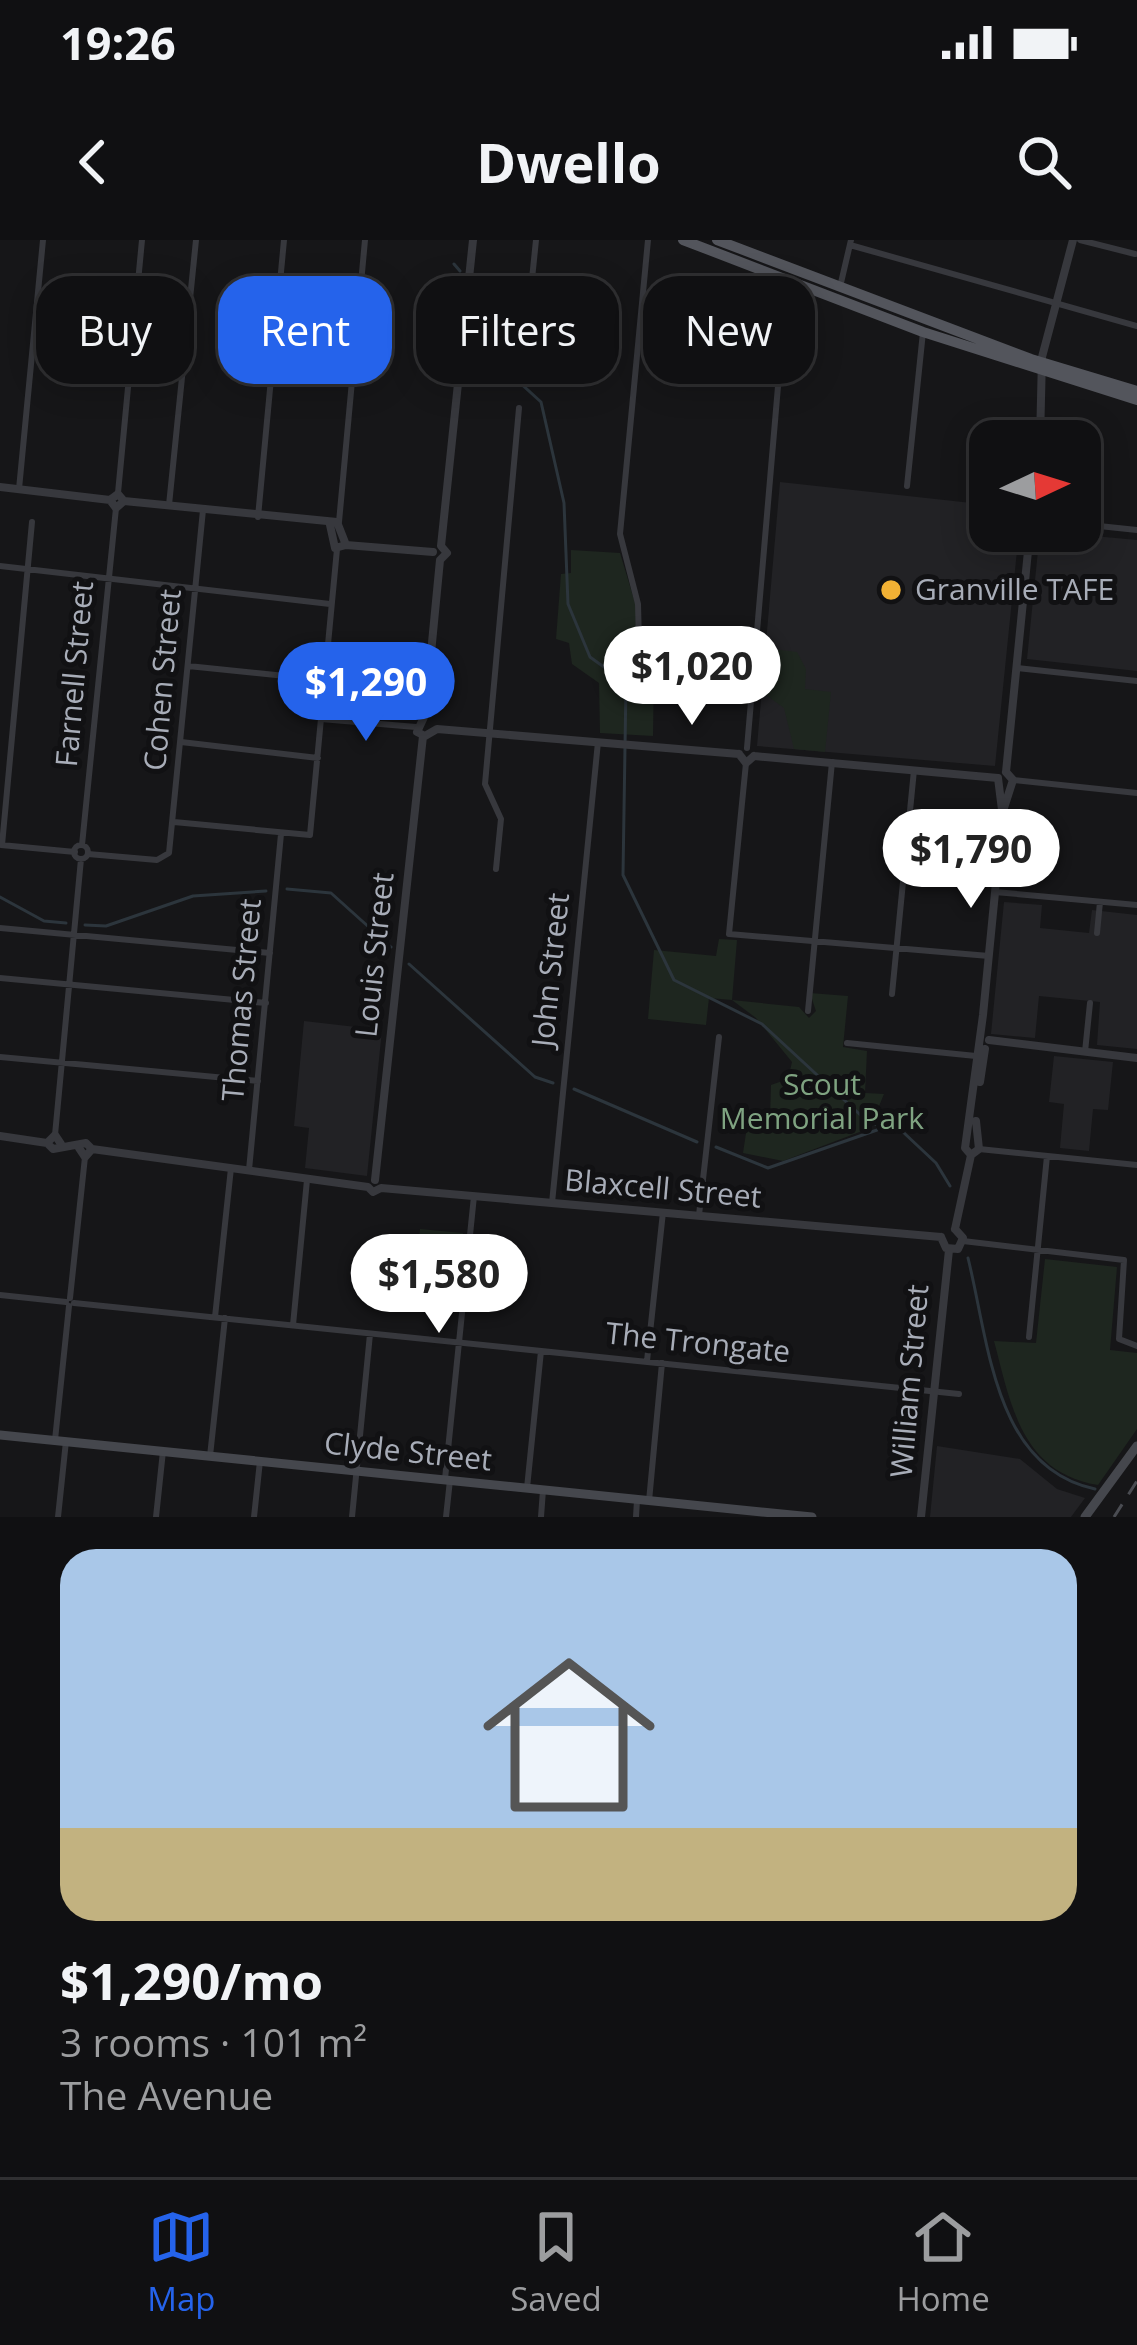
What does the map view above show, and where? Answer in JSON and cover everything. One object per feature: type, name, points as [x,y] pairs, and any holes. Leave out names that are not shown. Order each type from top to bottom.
[{"type":"main road","points":[[682,240],[784,276]]},
{"type":"main road","points":[[717,240],[1043,369]]},
{"type":"main road","points":[[815,287],[923,332],[1137,396]]},
{"type":"main road","name":"Clyde Street","points":[[0,1435],[731,1513],[812,1517]]},
{"type":"main road","points":[[1085,1517],[1137,1446]]},
{"type":"street","points":[[19,489],[43,240]]},
{"type":"street","name":"Farnell Street","points":[[81,855],[142,240]]},
{"type":"street","points":[[169,506],[196,240]]},
{"type":"street","points":[[258,517],[284,240]]},
{"type":"street","points":[[174,822],[310,835],[332,604],[342,547],[334,523],[365,240]]},
{"type":"street","points":[[419,732],[424,720],[473,240]]},
{"type":"street","points":[[532,276],[536,240]]},
{"type":"street","points":[[648,240],[620,534],[638,604],[639,642],[649,660],[754,670]]},
{"type":"street","points":[[1041,420],[1043,369],[1056,303],[1076,240],[1135,254]]},
{"type":"street","points":[[840,287],[851,243],[1137,326]]},
{"type":"street","points":[[907,486],[923,332]]},
{"type":"street","points":[[778,384],[729,934],[989,956]]},
{"type":"street","points":[[496,869],[501,819],[486,796],[488,734],[519,408]]},
{"type":"street","points":[[0,487],[334,523]]},
{"type":"street","name":"Cohen Street","points":[[81,855],[157,860],[169,853],[203,511]]},
{"type":"street","points":[[32,522],[1,845],[81,855],[54,1140]]},
{"type":"street","points":[[1101,526],[1137,530]]},
{"type":"street","points":[[342,547],[438,553]]},
{"type":"street","points":[[1028,552],[973,1147],[955,1229],[941,1238],[949,1250],[963,1240],[1124,1260],[1120,1340],[1137,1346]]},
{"type":"street","points":[[0,566],[332,604]]},
{"type":"street","points":[[188,666],[324,680]]},
{"type":"street","points":[[1017,668],[1137,681]]},
{"type":"street","points":[[321,719],[419,732],[432,729],[598,742],[1137,793]]},
{"type":"street","points":[[424,720],[432,729]]},
{"type":"street","name":"Louis Street","points":[[375,1185],[419,732]]},
{"type":"street","points":[[181,742],[317,758]]},
{"type":"street","name":"John Street","points":[[552,1203],[598,742]]},
{"type":"street","points":[[808,1010],[832,762]]},
{"type":"street","points":[[892,994],[914,770]]},
{"type":"street","name":"Thomas Street","points":[[249,1170],[281,834]]},
{"type":"street","points":[[995,892],[1137,905]]},
{"type":"street","points":[[1097,933],[1100,902]]},
{"type":"street","points":[[0,928],[270,953]]},
{"type":"street","points":[[0,978],[266,1003]]},
{"type":"street","points":[[1085,1052],[1090,1003]]},
{"type":"street","points":[[700,1215],[718,1037]]},
{"type":"street","points":[[848,1043],[1005,1045],[1137,1058]]},
{"type":"street","points":[[0,1057],[258,1082]]},
{"type":"street","name":"Blaxcell Street","points":[[0,1136],[307,1178],[941,1238]]},
{"type":"street","points":[[973,1147],[1137,1165]]},
{"type":"street","points":[[58,1517],[70,1303],[85,1151]]},
{"type":"street","points":[[1029,1337],[1047,1156]]},
{"type":"street","points":[[215,1317],[230,1168]]},
{"type":"street","points":[[293,1325],[307,1178]]},
{"type":"street","points":[[446,1517],[474,1196]]},
{"type":"street","points":[[646,1361],[663,1213]]},
{"type":"street","points":[[955,1229],[963,1240]]},
{"type":"street","name":"William Street","points":[[921,1517],[949,1250]]},
{"type":"street","name":"The Trongate","points":[[0,1295],[959,1394]]},
{"type":"street","points":[[210,1456],[225,1318]]},
{"type":"street","points":[[352,1517],[370,1334]]},
{"type":"street","points":[[527,1488],[541,1351]]},
{"type":"street","points":[[636,1517],[643,1500],[662,1363]]},
{"type":"street","points":[[157,1517],[163,1451]]},
{"type":"street","points":[[254,1517],[260,1461]]},
{"type":"street","points":[[541,1517],[543,1490]]},
{"type":"shaded area","name":"Granville TAFE","points":[[780,482],[969,503],[969,552],[1017,552],[995,766],[757,746]]},
{"type":"shaded area","points":[[1101,537],[1137,540],[1137,671],[1027,659],[1038,552],[1101,552]]},
{"type":"shaded area","points":[[1004,902],[1042,905],[1040,928],[1089,933],[1092,910],[1137,915],[1137,1049],[1097,1045],[1100,1002],[1039,996],[1035,1038],[991,1034]]},
{"type":"shaded area","points":[[304,1021],[382,1030],[367,1176],[305,1168],[309,1128],[294,1126]]},
{"type":"shaded area","points":[[1054,1056],[1113,1062],[1108,1110],[1093,1109],[1089,1151],[1060,1148],[1064,1104],[1049,1102]]},
{"type":"shaded area","points":[[937,1446],[1020,1459],[1057,1489],[1085,1498],[1071,1517],[930,1517]]},
{"type":"green space","points":[[571,550],[620,553],[636,606],[638,649],[654,667],[653,736],[600,733],[599,683],[572,664],[569,643],[556,639],[561,574],[571,573]]},
{"type":"green space","points":[[763,648],[797,652],[806,669],[805,689],[831,692],[825,752],[794,749],[784,708],[762,692]]},
{"type":"green space","points":[[719,939],[737,940],[732,1000],[709,998],[706,1025],[648,1019],[654,950],[716,956]]},
{"type":"green space","name":"Scout Memorial Park","points":[[810,993],[848,996],[843,1047],[867,1051],[865,1093],[884,1094],[870,1128],[783,1161],[743,1153],[748,1120],[770,1120],[771,1085],[788,1079],[792,1062],[756,1018],[732,1000],[799,1007],[809,1018],[816,1011]]},
{"type":"green space","points":[[420,1229],[463,1233],[459,1273],[416,1269]]},
{"type":"green space","points":[[1045,1259],[1117,1267],[1110,1350],[1137,1353],[1137,1429],[1098,1485],[1072,1478],[1036,1451],[1014,1411],[994,1341],[1036,1343]]},
{"type":"waterway","points":[[454,264],[460,271]]},
{"type":"waterway","points":[[521,384],[541,402],[564,503],[568,604],[590,657],[626,683],[623,875],[674,980],[762,1024],[868,1122],[903,1132],[936,1163],[950,1186]]},
{"type":"waterway","points":[[287,889],[331,893],[391,947]]},
{"type":"waterway","points":[[85,925],[106,926],[193,896],[266,891]]},
{"type":"waterway","points":[[0,897],[44,921],[66,923]]},
{"type":"waterway","points":[[409,964],[535,1077],[553,1083]]},
{"type":"waterway","points":[[574,1089],[697,1142]]},
{"type":"waterway","points":[[716,1147],[768,1168],[877,1130]]},
{"type":"waterway","points":[[968,1258],[991,1362],[1016,1429],[1036,1456],[1061,1476],[1095,1489]]},
{"type":"railway","points":[[1114,1517],[1137,1481]]},
{"type":"place","name":"Granville TAFE","points":[[891,590]]}]
